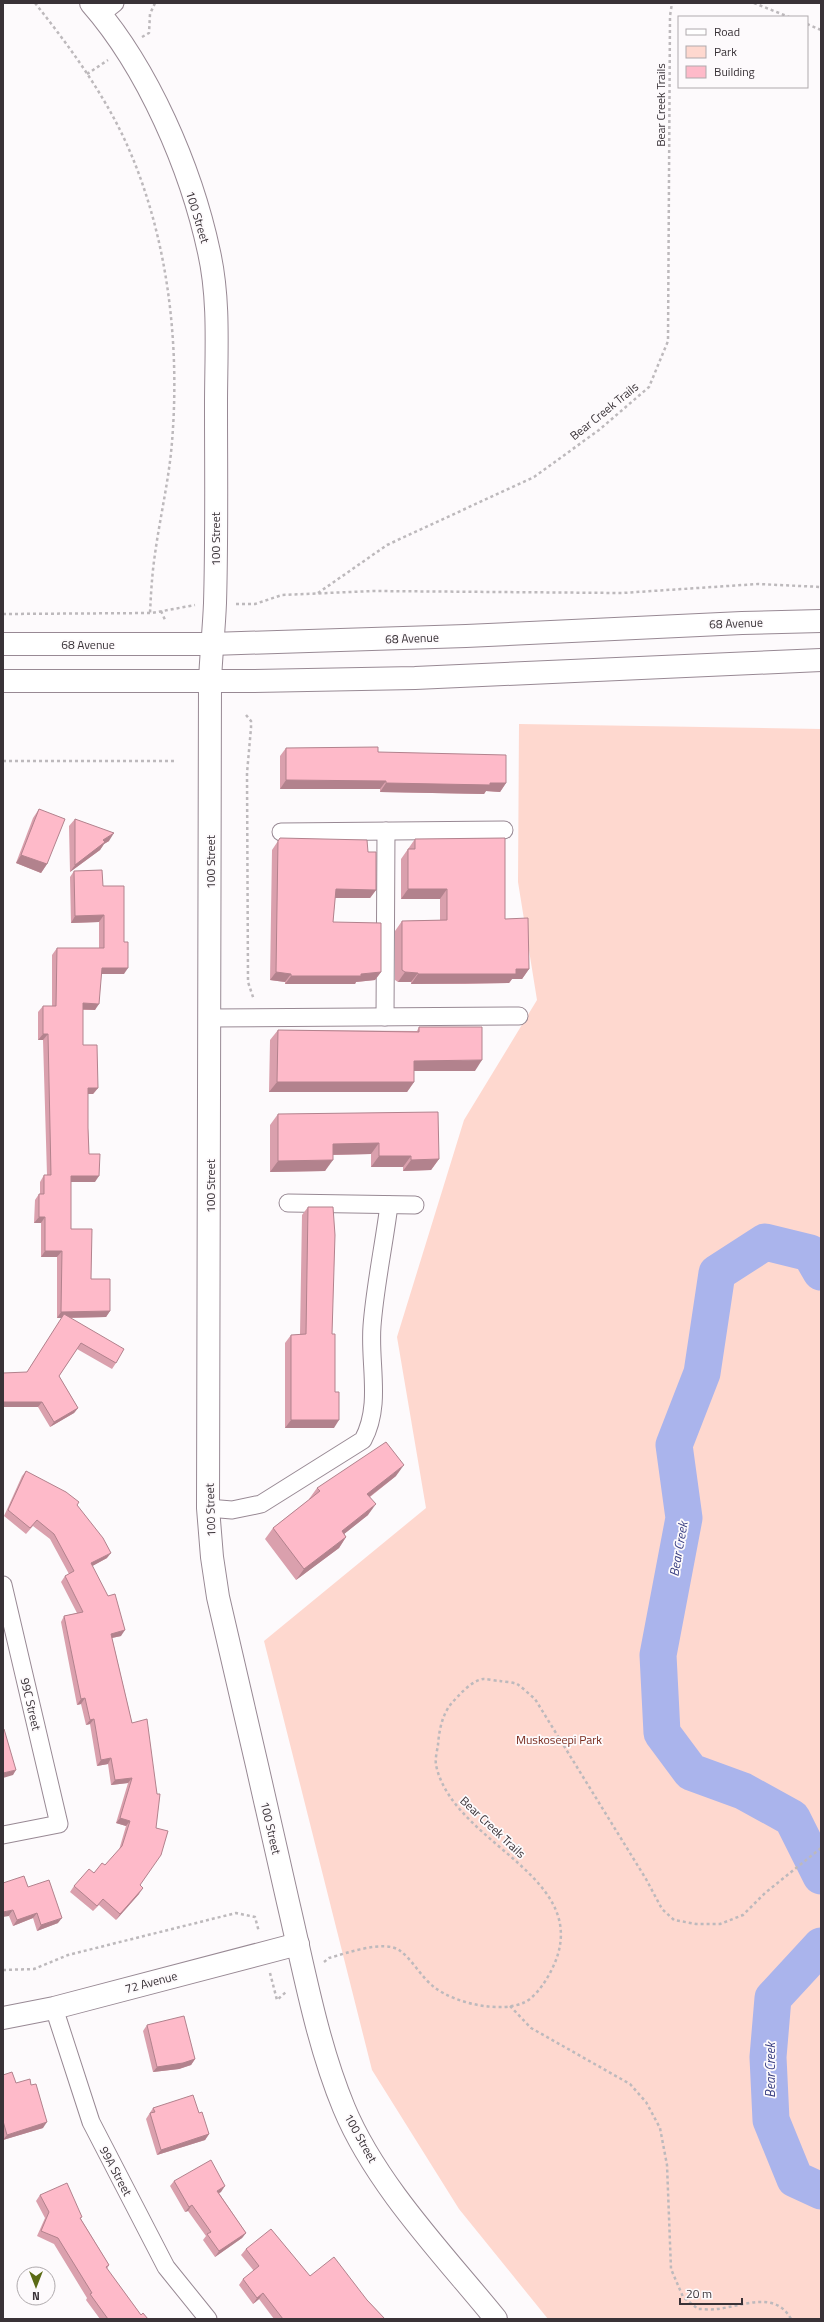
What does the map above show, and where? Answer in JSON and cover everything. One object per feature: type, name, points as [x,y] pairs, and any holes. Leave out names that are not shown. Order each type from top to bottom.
[{"type":"main road","name":"100 Street","points":[[102,6],[160,110],[177,148],[209,253],[215,298],[215,605],[211,644],[210,681],[208,1508],[218,1597],[298,1944],[326,2054],[342,2102],[364,2145],[388,2183],[413,2217],[496,2319]]},
{"type":"main road","name":"68 Avenue","points":[[3,644],[211,644],[466,636],[742,623],[821,621]]},
{"type":"main road","points":[[3,681],[210,681],[430,677],[821,660]]},
{"type":"main road","name":"72 Avenue","points":[[3,2018],[54,2008],[298,1944]]},
{"type":"street","points":[[281,832],[504,830]]},
{"type":"street","points":[[385,1017],[386,831]]},
{"type":"street","points":[[210,1018],[519,1016]]},
{"type":"street","points":[[288,1203],[415,1205]]},
{"type":"street","points":[[208,1508],[232,1510],[261,1504],[363,1440],[370,1427],[374,1411],[372,1326],[390,1205]]},
{"type":"street","name":"99C Street","points":[[3,1584],[59,1824],[3,1835]]},
{"type":"street","name":"99A Street","points":[[54,2008],[91,2122],[166,2267],[208,2319]]},
{"type":"path","points":[[35,3],[87,74],[128,147],[142,184],[164,266],[168,295],[173,364],[172,442],[166,495],[155,554],[150,612]]},
{"type":"path","points":[[144,36],[148,33],[150,14],[155,3]]},
{"type":"path","name":"Bear Creek Trails","points":[[318,593],[387,545],[534,477],[599,430],[649,386],[668,341],[670,24],[672,3]]},
{"type":"path","points":[[754,3],[786,16]]},
{"type":"path","points":[[808,24],[821,30]]},
{"type":"path","points":[[87,74],[108,60]]},
{"type":"path","points":[[255,604],[282,595],[373,591],[622,593],[758,584],[821,587]]},
{"type":"path","points":[[3,614],[150,612],[191,606]]},
{"type":"path","points":[[161,611],[167,625]]},
{"type":"path","points":[[246,715],[250,721],[251,728],[247,773],[248,982],[253,999],[272,1018]]},
{"type":"path","points":[[3,760],[174,761]]},
{"type":"path","name":"Bear Creek Trails","points":[[265,1953],[277,2000],[329,1958],[381,1946],[398,1950],[434,1988],[455,1999],[486,2007],[509,2006],[525,2002],[540,1988],[555,1966],[561,1944],[560,1924],[557,1910],[544,1890],[520,1865],[454,1804],[441,1782],[436,1764],[438,1738],[446,1711],[461,1692],[483,1679],[515,1683],[536,1699],[642,1872],[662,1909],[674,1920],[696,1924],[720,1924],[743,1915],[765,1893],[821,1848]]},
{"type":"path","points":[[3,1970],[34,1969],[68,1955],[236,1913],[255,1916],[265,1953]]},
{"type":"path","points":[[509,2006],[532,2028],[630,2084],[646,2102],[660,2128],[667,2165],[671,2269],[683,2296],[698,2309],[717,2309],[750,2302],[774,2302],[787,2312],[791,2319]]},
{"type":"green space","name":"Muskoseepi Park","points":[[519,724],[821,729],[821,2319],[548,2319],[459,2209],[372,2070],[264,1641],[426,1508],[397,1337],[464,1120],[537,1000],[518,882]]},
{"type":"building","points":[[378,747],[378,752],[506,755],[506,783],[490,783],[490,785],[386,783],[386,781],[286,780],[286,748]]},
{"type":"building","points":[[39,809],[65,819],[47,864],[21,855]]},
{"type":"building","points":[[75,819],[114,833],[103,840],[105,842],[75,865]]},
{"type":"building","points":[[280,838],[367,840],[368,852],[376,852],[376,890],[336,889],[333,922],[381,923],[381,972],[361,974],[361,976],[291,976],[291,974],[276,972],[278,841]]},
{"type":"building","points":[[505,838],[505,919],[528,918],[529,969],[516,969],[516,974],[418,974],[405,972],[402,970],[402,921],[447,920],[447,889],[408,889],[408,849],[415,849],[415,839]]},
{"type":"building","points":[[102,870],[103,886],[124,886],[124,942],[128,942],[128,968],[102,968],[99,1004],[83,1003],[83,1045],[97,1045],[98,1088],[88,1088],[88,1128],[89,1154],[100,1154],[99,1176],[71,1176],[71,1229],[92,1229],[91,1279],[110,1279],[110,1311],[61,1312],[62,1251],[45,1251],[45,1217],[39,1217],[39,1194],[44,1194],[44,1175],[51,1175],[48,1034],[43,1034],[43,1006],[56,1006],[57,948],[104,948],[104,915],[75,916],[74,871]]},
{"type":"building","points":[[419,1027],[482,1027],[482,1060],[414,1061],[414,1082],[277,1082],[278,1030],[419,1032]]},
{"type":"building","points":[[438,1112],[439,1159],[411,1160],[411,1156],[379,1156],[379,1143],[333,1144],[333,1160],[278,1161],[278,1114]]},
{"type":"building","points":[[308,1207],[333,1207],[335,1235],[332,1334],[335,1334],[335,1392],[339,1392],[339,1420],[291,1420],[291,1335],[306,1334]]},
{"type":"building","points":[[64,1314],[124,1349],[116,1363],[81,1343],[59,1376],[78,1408],[54,1422],[42,1402],[3,1402],[3,1373],[27,1372]]},
{"type":"building","points":[[386,1442],[404,1465],[367,1494],[376,1504],[342,1531],[346,1537],[304,1569],[273,1528],[320,1491],[317,1488]]},
{"type":"building","points":[[26,1471],[66,1492],[79,1502],[77,1505],[103,1538],[111,1553],[91,1563],[108,1596],[115,1594],[125,1630],[111,1634],[132,1723],[147,1719],[157,1794],[160,1794],[156,1828],[168,1831],[161,1855],[140,1885],[143,1888],[120,1914],[103,1899],[97,1906],[74,1886],[89,1869],[94,1873],[102,1863],[105,1865],[122,1846],[130,1821],[120,1818],[132,1778],[115,1780],[111,1758],[101,1760],[94,1719],[90,1720],[85,1698],[81,1699],[64,1616],[83,1612],[65,1576],[74,1571],[54,1534],[37,1520],[30,1528],[8,1510]]},
{"type":"building","points":[[4,1729],[16,1770],[3,1773],[3,1730]]},
{"type":"building","points":[[24,1876],[28,1887],[49,1880],[62,1918],[41,1925],[37,1913],[17,1920],[13,1910],[3,1912],[3,1883]]},
{"type":"building","points":[[184,2016],[195,2059],[183,2063],[157,2067],[147,2025]]},
{"type":"building","points":[[12,2072],[16,2083],[30,2079],[31,2085],[36,2084],[47,2122],[7,2135],[3,2121],[3,2075]]},
{"type":"building","points":[[193,2095],[199,2113],[202,2112],[209,2134],[161,2150],[150,2113],[155,2112],[153,2108]]},
{"type":"building","points":[[211,2160],[225,2186],[217,2191],[246,2233],[219,2251],[207,2234],[211,2232],[192,2205],[189,2207],[174,2181]]},
{"type":"building","points":[[67,2183],[82,2217],[80,2218],[109,2265],[106,2267],[141,2315],[143,2313],[148,2319],[108,2319],[90,2294],[92,2293],[58,2238],[41,2231],[49,2212],[40,2195]]},
{"type":"building","points":[[271,2229],[310,2276],[334,2257],[367,2300],[385,2319],[283,2319],[263,2293],[257,2298],[243,2279],[259,2266],[246,2249]]},
{"type":"waterway","name":"Bear Creek","points":[[821,1272],[810,1253],[765,1242],[717,1273],[702,1373],[674,1445],[684,1518],[658,1655],[662,1733],[691,1772],[743,1791],[792,1818],[821,1876]]},
{"type":"waterway","name":"Bear Creek","points":[[821,1946],[773,1998],[768,2057],[771,2120],[795,2179],[821,2191]]}]
